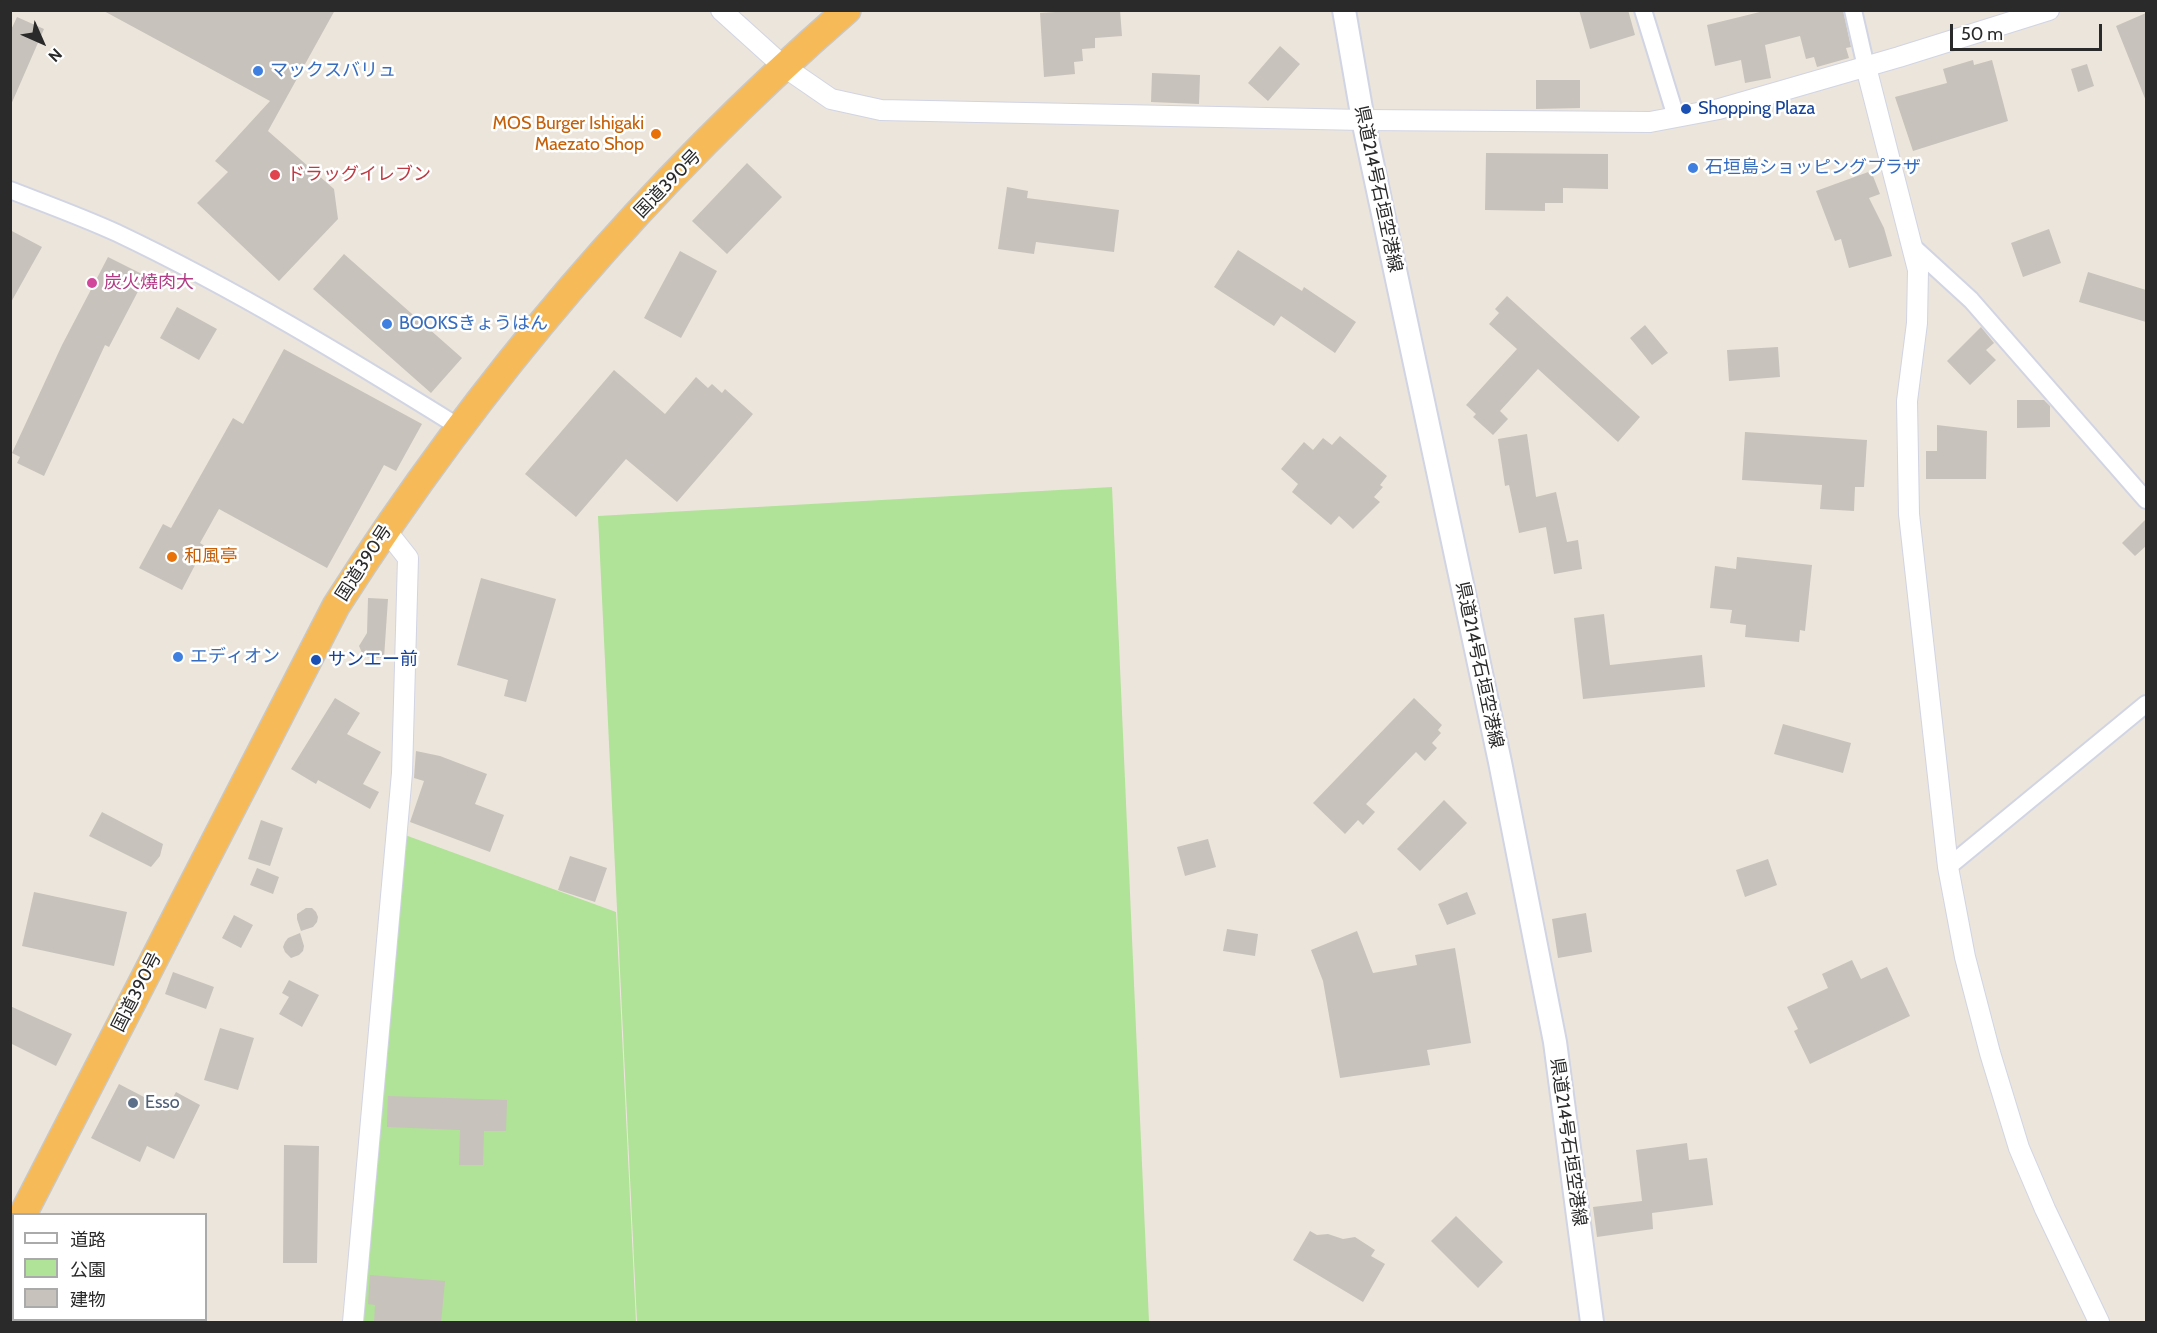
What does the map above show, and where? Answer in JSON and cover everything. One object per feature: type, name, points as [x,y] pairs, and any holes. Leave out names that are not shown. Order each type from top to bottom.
[{"type":"highway","name":"国道390号","points":[[24,1213],[336,606],[386,529],[459,427],[578,280],[675,175],[783,66],[847,10]]},
{"type":"main road","name":"県道214号石垣空港線","points":[[1344,10],[1363,120],[1500,762],[1555,1042],[1592,1323]]},
{"type":"street","points":[[721,10],[783,66],[831,99],[881,110],[1363,120],[1650,122],[1719,109],[1866,67],[2049,10]]},
{"type":"street","points":[[1643,10],[1676,117]]},
{"type":"street","points":[[1853,10],[1918,270],[1917,323],[1907,401],[1909,514],[1948,867],[1965,957],[1990,1053],[2019,1148],[2099,1323]]},
{"type":"street","points":[[10,190],[115,232],[222,286],[459,427]]},
{"type":"street","points":[[1912,246],[1971,300],[2146,500]]},
{"type":"street","points":[[353,1323],[402,772],[408,558],[386,529]]},
{"type":"street","points":[[1948,867],[2146,704]]},
{"type":"green space","points":[[1112,487],[1149,1322],[637,1322],[598,516]]},
{"type":"green space","points":[[405,835],[616,912],[636,1322],[360,1322]]},
{"type":"building","points":[[102,10],[335,10],[268,131],[334,189],[338,219],[279,281],[197,203],[228,172],[215,161],[270,101]]},
{"type":"building","points":[[1120,10],[1122,36],[1095,38],[1095,48],[1082,49],[1083,61],[1074,62],[1075,74],[1044,77],[1040,13]]},
{"type":"building","points":[[1579,10],[1628,10],[1635,35],[1590,49]]},
{"type":"building","points":[[1768,10],[1843,10],[1851,47],[1846,48],[1849,58],[1817,67],[1814,57],[1806,59],[1800,36],[1765,45],[1771,78],[1745,83],[1741,60],[1715,66],[1707,25]]},
{"type":"building","points":[[2146,13],[2146,101],[2116,26]]},
{"type":"building","points":[[17,17],[44,29],[10,107],[10,32]]},
{"type":"building","points":[[1280,46],[1300,64],[1268,101],[1248,83]]},
{"type":"building","points":[[1973,60],[1974,65],[1992,60],[2008,121],[1913,151],[1895,97],[1947,83],[1943,69]]},
{"type":"building","points":[[2087,64],[2094,86],[2078,92],[2071,69]]},
{"type":"building","points":[[1152,73],[1200,75],[1199,104],[1151,102]]},
{"type":"building","points":[[1536,80],[1580,80],[1580,108],[1536,109]]},
{"type":"building","points":[[1486,153],[1608,154],[1608,189],[1563,188],[1563,203],[1545,203],[1545,211],[1485,210]]},
{"type":"building","points":[[747,163],[782,197],[727,254],[692,221]]},
{"type":"building","points":[[1871,171],[1880,194],[1869,198],[1884,228],[1892,256],[1849,268],[1841,239],[1835,241],[1816,191]]},
{"type":"building","points":[[1007,187],[1028,191],[1027,198],[1119,210],[1114,252],[1036,242],[1034,254],[998,249]]},
{"type":"building","points":[[2049,229],[2061,263],[2023,277],[2011,243]]},
{"type":"building","points":[[10,230],[42,247],[10,304]]},
{"type":"building","points":[[1238,250],[1302,291],[1304,287],[1356,322],[1335,353],[1281,316],[1274,326],[1214,287]]},
{"type":"building","points":[[680,251],[717,271],[681,338],[644,318]]},
{"type":"building","name":"BOOKSきょうはん","points":[[344,254],[462,358],[431,393],[313,289]]},
{"type":"building","points":[[108,257],[146,276],[109,347],[105,345],[44,476],[17,463],[20,457],[12,453],[62,345]]},
{"type":"building","points":[[2088,272],[2146,290],[2146,322],[2079,302]]},
{"type":"building","points":[[1507,296],[1640,417],[1618,442],[1538,369],[1500,411],[1508,419],[1493,435],[1473,417],[1476,414],[1466,405],[1517,349],[1489,324],[1499,313],[1495,309]]},
{"type":"building","points":[[177,307],[217,329],[199,360],[160,338]]},
{"type":"building","points":[[1645,325],[1668,353],[1652,365],[1630,338]]},
{"type":"building","points":[[1981,327],[1994,343],[1986,350],[1996,360],[1970,385],[1947,361]]},
{"type":"building","points":[[1778,347],[1780,377],[1729,381],[1727,350]]},
{"type":"building","points":[[284,349],[422,424],[396,471],[384,465],[327,568],[219,509],[200,543],[205,546],[182,590],[139,568],[163,524],[171,528],[233,418],[243,424]]},
{"type":"building","points":[[614,370],[665,414],[696,377],[708,388],[712,384],[722,393],[725,389],[753,414],[677,502],[626,459],[576,517],[525,474]]},
{"type":"building","points":[[2017,400],[2044,400],[2050,406],[2050,427],[2017,428]]},
{"type":"building","points":[[1937,425],[1987,431],[1986,479],[1926,479],[1926,451],[1937,451]]},
{"type":"building","points":[[1745,432],[1867,440],[1864,487],[1855,487],[1854,511],[1820,509],[1822,485],[1742,480]]},
{"type":"building","points":[[1527,434],[1536,497],[1556,492],[1567,542],[1578,540],[1582,569],[1554,574],[1546,527],[1519,533],[1509,485],[1505,486],[1498,439]]},
{"type":"building","points":[[1340,436],[1387,476],[1380,485],[1383,487],[1374,497],[1380,502],[1353,529],[1339,516],[1331,525],[1292,492],[1298,484],[1281,469],[1304,442],[1313,450],[1323,438],[1332,445]]},
{"type":"building","points":[[2146,519],[2146,546],[2135,556],[2122,543]]},
{"type":"building","points":[[1737,557],[1812,565],[1805,631],[1800,630],[1799,642],[1745,637],[1746,625],[1730,623],[1732,610],[1710,608],[1715,566],[1736,569]]},
{"type":"building","points":[[481,578],[556,599],[526,702],[504,696],[508,680],[457,665]]},
{"type":"building","points":[[368,598],[388,599],[384,658],[364,657],[359,646],[367,633]]},
{"type":"building","points":[[1604,614],[1610,665],[1702,655],[1705,687],[1583,699],[1574,618]]},
{"type":"building","points":[[335,698],[360,713],[347,734],[381,752],[363,784],[379,792],[370,809],[318,780],[316,784],[291,769]]},
{"type":"building","points":[[1414,698],[1442,725],[1438,730],[1441,733],[1432,743],[1437,748],[1425,761],[1416,752],[1366,804],[1375,812],[1363,825],[1358,820],[1345,834],[1313,803]]},
{"type":"building","points":[[1783,724],[1851,743],[1843,773],[1774,754]]},
{"type":"building","points":[[416,751],[440,756],[487,774],[475,804],[504,815],[490,852],[410,822],[424,781],[414,778]]},
{"type":"building","points":[[1444,800],[1467,823],[1420,871],[1397,849]]},
{"type":"building","points":[[102,812],[163,844],[160,856],[151,867],[89,836]]},
{"type":"building","points":[[261,820],[283,828],[270,866],[248,859]]},
{"type":"building","points":[[1208,839],[1216,867],[1185,876],[1177,847]]},
{"type":"building","points":[[570,856],[607,868],[595,902],[558,890]]},
{"type":"building","points":[[1768,859],[1777,885],[1745,897],[1736,870]]},
{"type":"building","points":[[257,868],[279,877],[273,894],[250,885]]},
{"type":"building","points":[[34,892],[127,912],[114,966],[22,946]]},
{"type":"building","points":[[1467,892],[1476,914],[1447,925],[1438,904]]},
{"type":"building","points":[[306,908],[312,908],[316,912],[317,922],[313,927],[301,931],[297,914]]},
{"type":"building","points":[[1586,913],[1592,952],[1558,958],[1552,919]]},
{"type":"building","points":[[234,915],[253,925],[241,948],[222,938]]},
{"type":"building","points":[[1227,929],[1258,934],[1255,956],[1223,951]]},
{"type":"building","points":[[1357,931],[1373,973],[1417,965],[1415,955],[1455,948],[1471,1043],[1427,1050],[1430,1065],[1340,1078],[1323,981],[1311,950]]},
{"type":"building","points":[[300,933],[304,946],[303,951],[291,958],[283,947],[288,938]]},
{"type":"building","points":[[1852,960],[1861,979],[1887,967],[1910,1016],[1810,1064],[1794,1031],[1798,1029],[1787,1007],[1828,988],[1822,974]]},
{"type":"building","points":[[173,972],[214,987],[206,1009],[165,994]]},
{"type":"building","points":[[289,980],[319,995],[302,1027],[279,1014],[289,997],[282,993]]},
{"type":"building","points":[[10,1006],[72,1034],[56,1066],[10,1043]]},
{"type":"building","points":[[220,1028],[254,1038],[238,1090],[204,1080]]},
{"type":"building","points":[[119,1084],[167,1109],[176,1092],[200,1105],[174,1159],[147,1146],[140,1162],[91,1138]]},
{"type":"building","points":[[388,1096],[507,1100],[506,1131],[484,1131],[483,1165],[459,1165],[460,1130],[387,1127]]},
{"type":"building","points":[[1687,1143],[1689,1160],[1707,1158],[1713,1205],[1652,1213],[1653,1229],[1597,1237],[1593,1207],[1642,1201],[1636,1150]]},
{"type":"building","points":[[284,1145],[319,1146],[317,1263],[283,1263]]},
{"type":"building","points":[[1456,1216],[1503,1262],[1478,1288],[1431,1241]]},
{"type":"building","points":[[1310,1231],[1317,1235],[1328,1234],[1343,1239],[1355,1237],[1375,1250],[1371,1256],[1385,1264],[1363,1302],[1293,1260]]},
{"type":"building","points":[[370,1275],[445,1281],[441,1323],[374,1323],[375,1305],[368,1304]]},
{"type":"place","name":"マックスバリュ","points":[[258,71]]},
{"type":"place","name":"Shopping Plaza","points":[[1686,109]]},
{"type":"place","name":"MOS Burger Ishigaki Maezato Shop","points":[[656,134]]},
{"type":"place","name":"石垣島ショッピングプラザ","points":[[1693,168]]},
{"type":"place","name":"ドラッグイレブン","points":[[275,175]]},
{"type":"place","name":"炭火燒肉大","points":[[92,283]]},
{"type":"place","name":"BOOKSきょうはん","points":[[387,324]]},
{"type":"place","name":"和風亭","points":[[172,557]]},
{"type":"place","name":"エディオン","points":[[178,657]]},
{"type":"place","name":"サンエー前","points":[[316,660]]},
{"type":"place","name":"Esso","points":[[133,1103]]}]
